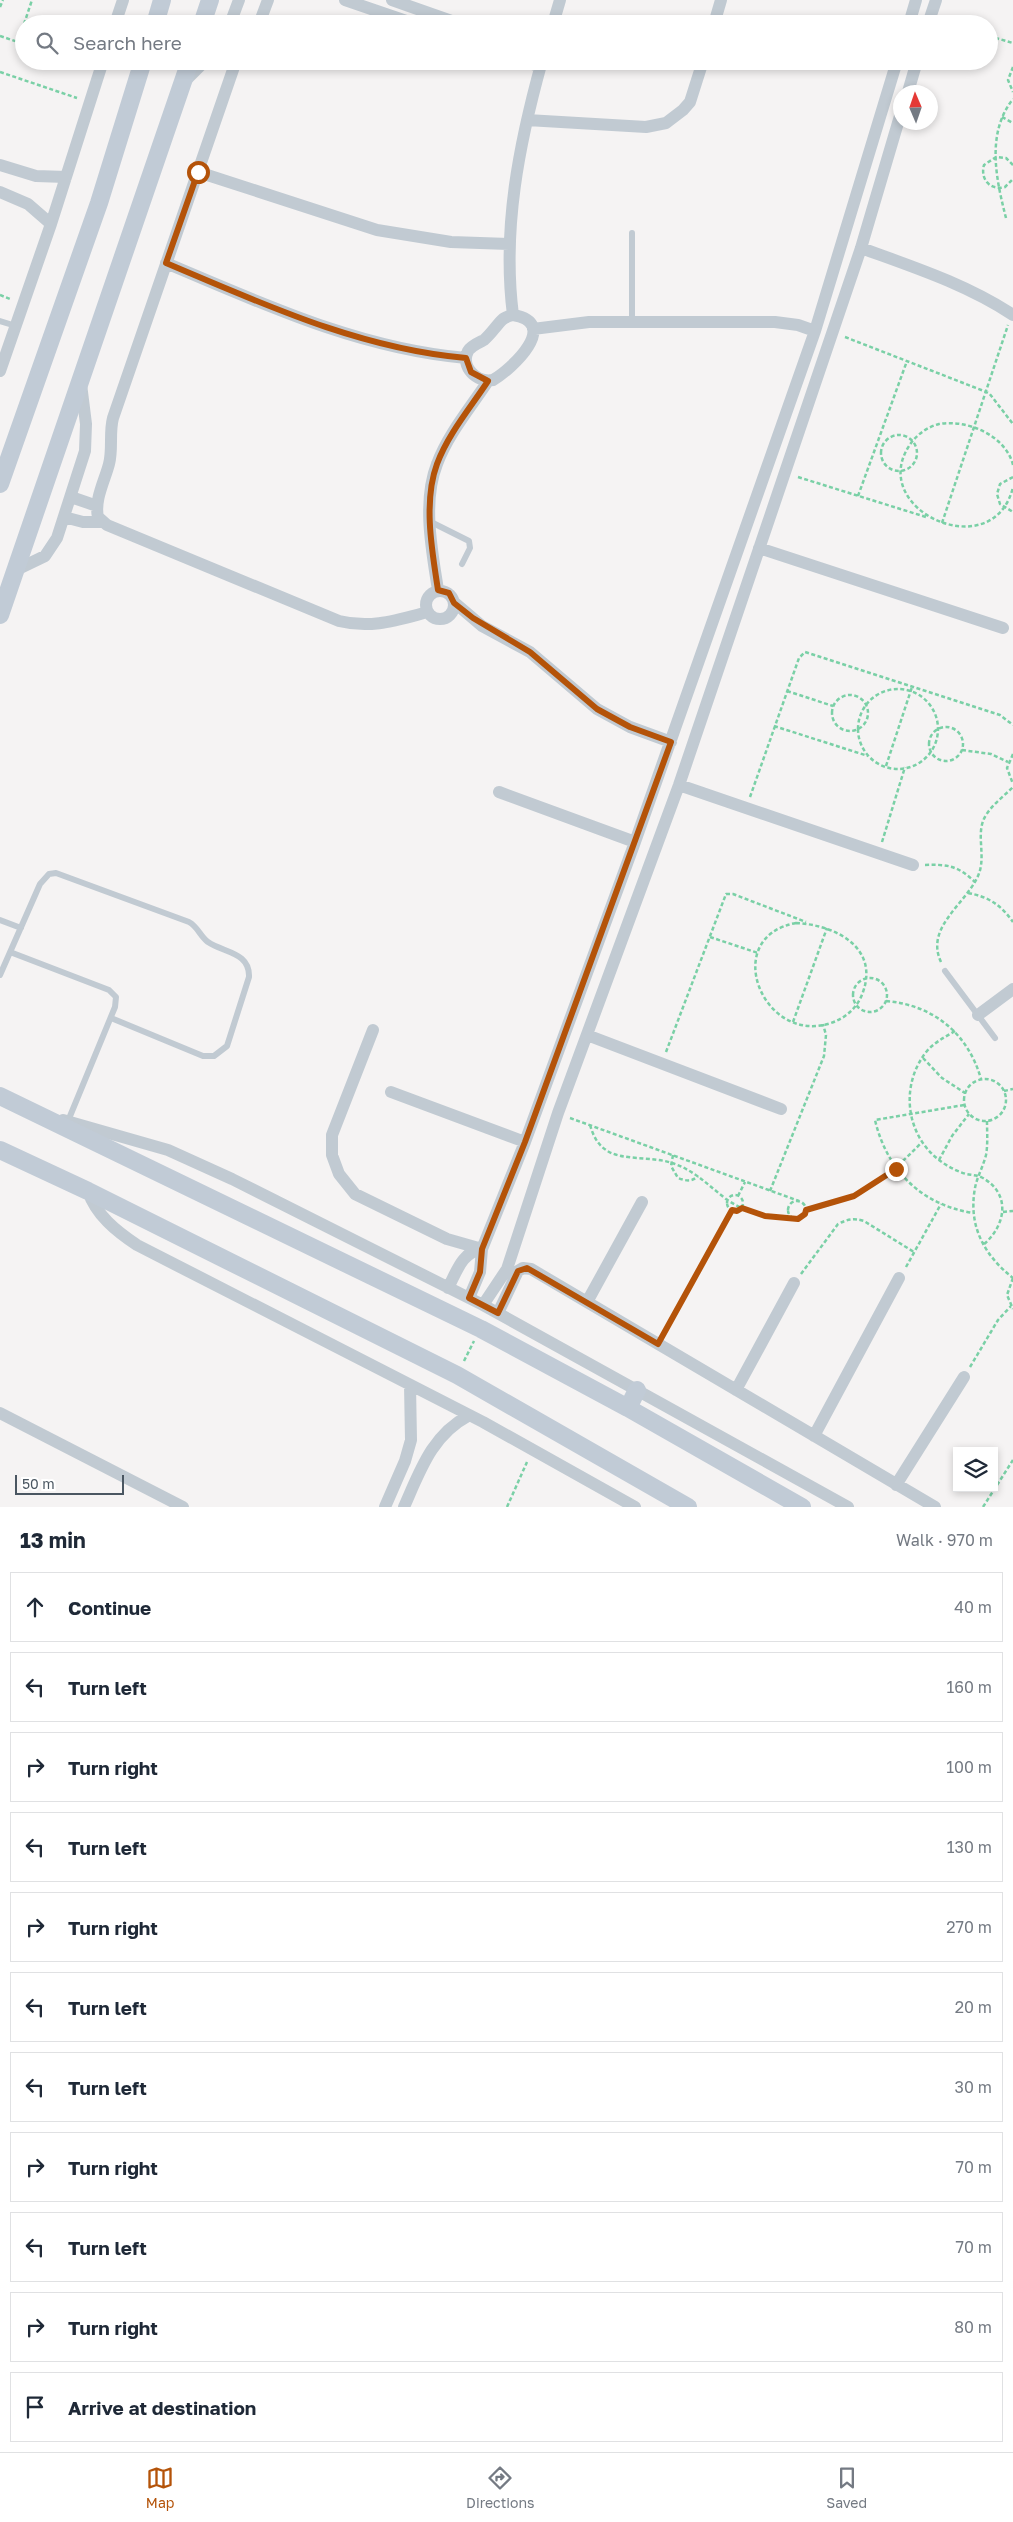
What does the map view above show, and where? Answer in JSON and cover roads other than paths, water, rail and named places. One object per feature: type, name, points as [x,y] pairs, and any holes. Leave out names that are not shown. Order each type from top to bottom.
[{"type":"main road","points":[[158,15],[162,0]]},
{"type":"main road","points":[[205,15],[210,0]]},
{"type":"main road","points":[[0,484],[99,203],[140,70]]},
{"type":"main road","points":[[0,615],[187,70]]},
{"type":"main road","points":[[0,1096],[480,1329],[628,1408],[802,1507]]},
{"type":"main road","points":[[0,1150],[88,1191],[457,1375],[688,1507]]},
{"type":"main road","points":[[628,1408],[637,1390]]},
{"type":"street","points":[[118,15],[122,0]]},
{"type":"street","points":[[233,15],[239,0]]},
{"type":"street","points":[[262,15],[268,0]]},
{"type":"street","points":[[345,0],[389,15]]},
{"type":"street","points":[[392,0],[434,15]]},
{"type":"street","points":[[556,15],[560,0]]},
{"type":"street","points":[[717,15],[721,0]]},
{"type":"street","points":[[912,15],[916,0]]},
{"type":"street","points":[[931,15],[936,0]]},
{"type":"street","points":[[0,370],[51,224],[100,70]]},
{"type":"street","points":[[184,82],[196,70]]},
{"type":"street","points":[[102,522],[98,517],[97,506],[111,455],[110,433],[113,418],[233,70]]},
{"type":"street","points":[[513,315],[509,244],[515,180],[540,70]]},
{"type":"street","points":[[527,120],[646,127],[666,123],[676,117],[690,102],[701,70]]},
{"type":"street","points":[[469,1298],[480,1272],[482,1249],[525,1142],[635,842],[815,331],[894,70]]},
{"type":"street","points":[[910,85],[914,70]]},
{"type":"street","points":[[483,1305],[507,1269],[558,1113],[679,785],[861,248],[896,130]]},
{"type":"street","points":[[0,166],[36,176],[66,177]]},
{"type":"street","points":[[198,172],[377,230],[451,242],[509,244]]},
{"type":"street","points":[[0,192],[28,204],[51,224]]},
{"type":"street","points":[[861,248],[950,281],[993,302],[1012,315]]},
{"type":"street","points":[[166,263],[282,312],[337,331],[417,352],[466,358]]},
{"type":"street","points":[[438,590],[430,496],[437,464],[442,452],[488,381],[498,377],[530,347],[534,338],[532,329],[525,319],[513,315],[502,320],[485,338],[471,347],[466,358],[471,372],[488,381]]},
{"type":"street","points":[[532,329],[580,323],[775,322],[798,325],[815,331]]},
{"type":"street","points":[[16,570],[38,561],[51,550],[71,497],[85,451],[86,424],[81,382]]},
{"type":"street","points":[[71,497],[97,506]]},
{"type":"street","points":[[64,516],[83,522],[102,522],[340,621],[358,624],[380,624],[428,612]]},
{"type":"street","points":[[759,548],[1003,628]]},
{"type":"street","points":[[482,626],[432,616],[426,607],[428,596],[438,590],[449,593],[454,603],[482,626],[530,652],[583,700],[610,717],[637,730],[671,742]]},
{"type":"street","points":[[442,619],[452,613],[454,603]]},
{"type":"street","points":[[679,785],[913,865]]},
{"type":"street","points":[[499,792],[635,842]]},
{"type":"street","points":[[978,1015],[1013,988]]},
{"type":"street","points":[[373,1030],[333,1130],[332,1155],[339,1174],[355,1194],[447,1239],[482,1249]]},
{"type":"street","points":[[587,1035],[781,1109]]},
{"type":"street","points":[[391,1092],[525,1142]]},
{"type":"street","points":[[35,1113],[168,1150],[241,1184],[483,1305],[848,1507]]},
{"type":"street","points":[[88,1191],[98,1212],[117,1231],[137,1245],[410,1385],[635,1507]]},
{"type":"street","points":[[587,1302],[642,1202]]},
{"type":"street","points":[[448,1288],[464,1258],[469,1253],[482,1249]]},
{"type":"street","points":[[498,1313],[518,1271],[523,1268],[530,1269],[935,1507]]},
{"type":"street","points":[[814,1436],[900,1278]]},
{"type":"street","points":[[736,1390],[794,1284]]},
{"type":"street","points":[[896,1484],[964,1378]]},
{"type":"street","points":[[385,1507],[405,1461],[411,1440],[410,1385]]},
{"type":"street","points":[[0,1413],[183,1507]]},
{"type":"street","points":[[404,1507],[431,1449],[443,1432],[468,1416]]},
{"type":"lane","points":[[632,233],[632,322]]},
{"type":"lane","points":[[0,321],[16,326]]},
{"type":"lane","points":[[431,522],[469,542],[470,548],[462,564]]},
{"type":"lane","points":[[0,975],[44,878],[49,874],[63,874],[189,922],[197,928],[208,942],[242,958],[249,967],[249,977],[227,1046],[214,1056],[203,1056],[111,1018]]},
{"type":"lane","points":[[0,920],[21,928]]},
{"type":"lane","points":[[10,952],[113,992],[117,1002],[68,1122]]},
{"type":"lane","points":[[946,971],[995,1038]]}]
